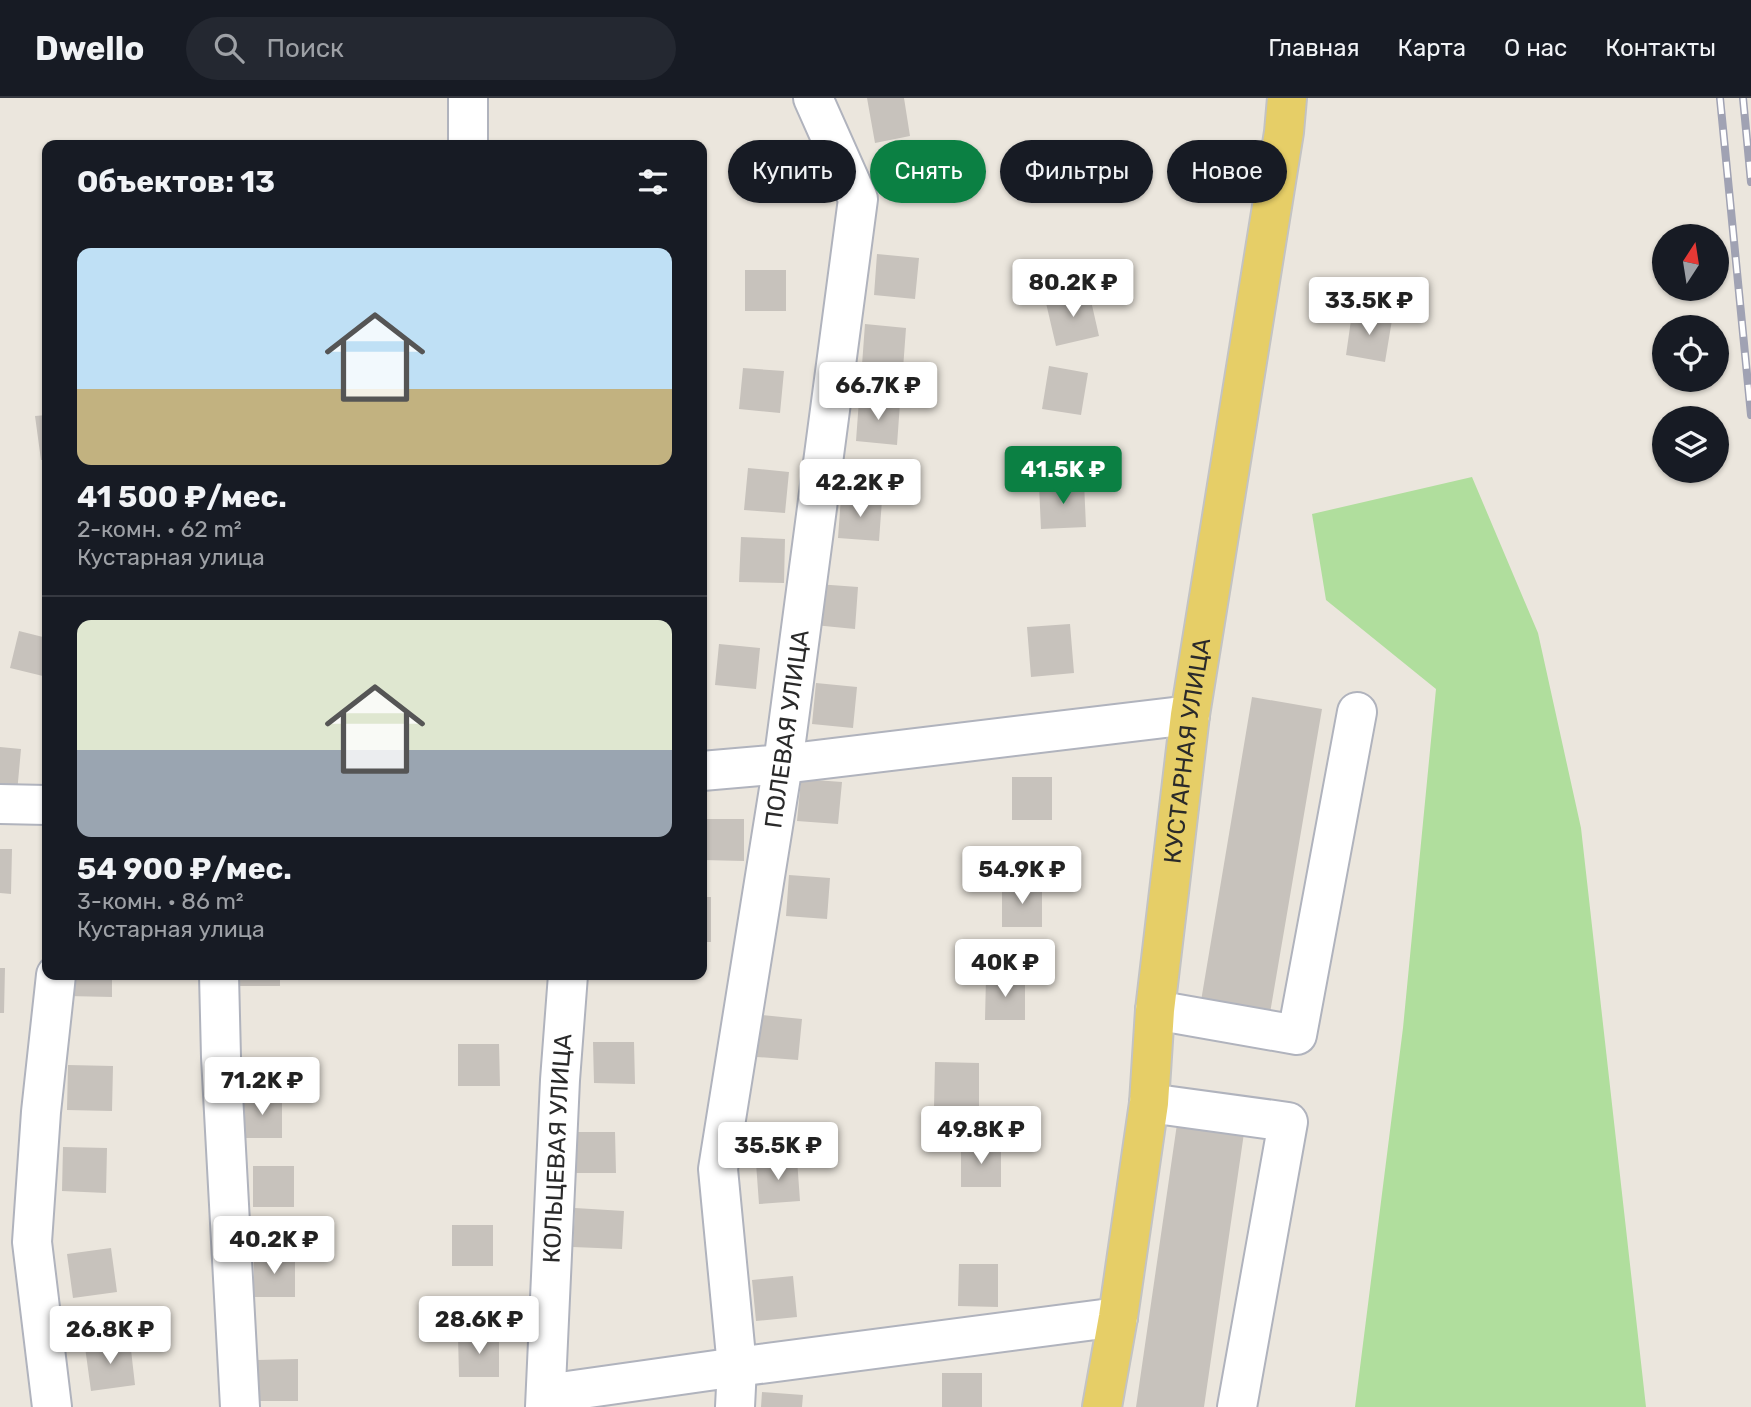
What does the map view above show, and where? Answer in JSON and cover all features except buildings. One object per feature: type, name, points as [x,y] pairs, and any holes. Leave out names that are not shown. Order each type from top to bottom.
[{"type":"main road","name":"КУСТАРНАЯ УЛИЦА","points":[[1102,1407],[1149,1103],[1155,1010],[1191,715],[1284,132],[1287,98]]},
{"type":"street","points":[[468,98],[468,140]]},
{"type":"street","name":"ПОЛЕВАЯ УЛИЦА","points":[[735,1407],[737,1367],[718,1169],[783,764],[858,199],[813,98]]},
{"type":"street","points":[[1155,1010],[1297,1035],[1357,712]]},
{"type":"street","points":[[707,771],[783,764],[1191,715]]},
{"type":"street","points":[[0,804],[42,805]]},
{"type":"street","points":[[52,1407],[32,1242],[41,1112],[55,980]]},
{"type":"street","points":[[219,980],[240,1407]]},
{"type":"street","name":"КОЛЬЦЕВАЯ УЛИЦА","points":[[546,1401],[560,1080],[568,980]]},
{"type":"street","points":[[1149,1103],[1288,1122],[1237,1407]]},
{"type":"street","points":[[546,1401],[737,1367],[1118,1317]]},
{"type":"green space","points":[[1472,477],[1538,633],[1581,828],[1646,1407],[1355,1407],[1403,1028],[1436,689],[1326,600],[1312,514]]},
{"type":"railway","points":[[1720,98],[1751,415]]},
{"type":"railway","points":[[1743,98],[1751,182]]}]
